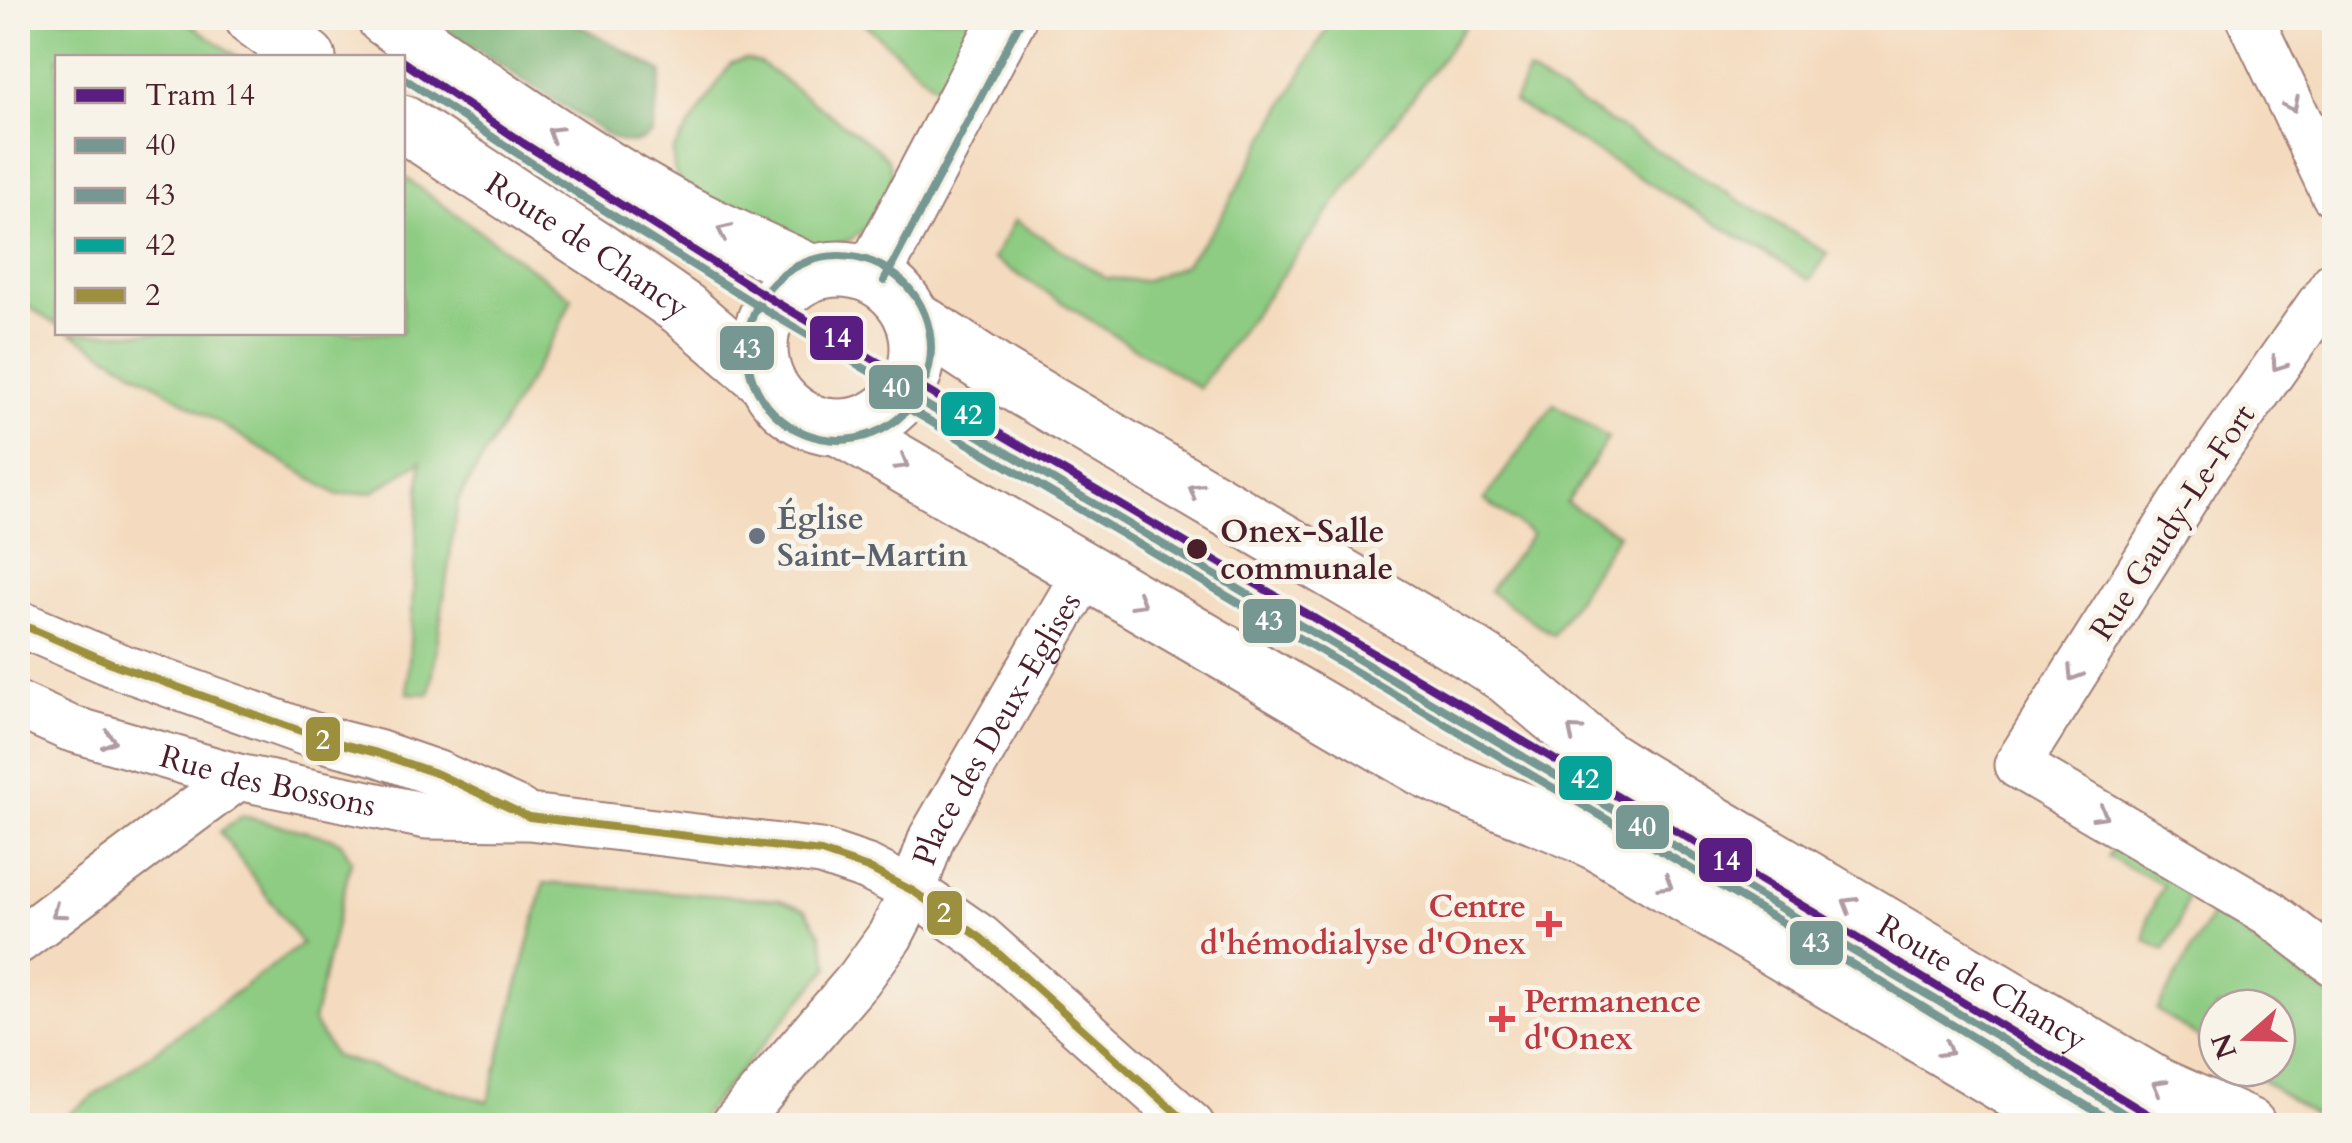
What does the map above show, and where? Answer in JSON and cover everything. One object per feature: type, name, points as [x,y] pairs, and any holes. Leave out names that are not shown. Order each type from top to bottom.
[{"type":"main road","points":[[252,18],[304,55]]},
{"type":"main road","points":[[385,18],[636,186],[812,273]]},
{"type":"main road","points":[[873,275],[1008,18]]},
{"type":"main road","name":"Route de Chancy","points":[[405,125],[683,309],[766,380]]},
{"type":"main road","points":[[832,268],[873,275],[902,300],[918,337],[918,358],[906,392],[882,415],[862,424],[840,428],[804,420],[788,410],[766,380],[759,342],[767,312],[792,283],[812,273],[832,268]]},
{"type":"main road","name":"Route de Chancy","points":[[912,317],[1002,376],[1460,646],[1507,676],[1604,758],[1638,779],[2158,1086],[2248,1126]]},
{"type":"main road","points":[[840,428],[1421,767],[1600,844],[2072,1126]]},
{"type":"street","points":[[2250,18],[2334,194]]},
{"type":"street","name":"Rue Gaudy-Le-Fort","points":[[2334,284],[2200,473],[2017,765],[2268,912],[2334,963]]},
{"type":"street","name":"Place des Deux-Eglises","points":[[733,1126],[859,979],[890,936],[913,891],[932,836],[1086,571]]},
{"type":"street","name":"Rue des Bossons","points":[[18,622],[134,672],[326,740],[438,774],[530,816]]},
{"type":"street","name":"Rue des Bossons","points":[[18,706],[69,728],[238,777],[426,816],[530,816],[821,852],[868,868],[913,891],[981,938],[1192,1126]]},
{"type":"street","points":[[18,941],[238,777]]},
{"type":"green space","points":[[18,18],[182,18],[235,55],[55,55],[55,324],[18,300]]},
{"type":"green space","points":[[428,18],[566,18],[662,72],[652,134],[632,143],[612,138]]},
{"type":"green space","points":[[858,18],[978,18],[940,91]]},
{"type":"green space","points":[[1333,18],[1471,18],[1199,388],[993,259],[1015,220],[1106,278],[1144,281],[1184,265],[1217,224]]},
{"type":"green space","points":[[745,59],[760,63],[888,160],[890,187],[867,227],[850,240],[825,247],[800,245],[679,182],[673,151],[731,63]]},
{"type":"green space","points":[[1528,72],[1828,254],[1810,280],[1514,102]]},
{"type":"green space","points":[[405,177],[572,298],[558,331],[458,500],[430,694],[407,693],[421,461],[373,492],[338,495],[74,335],[405,335]]},
{"type":"green space","points":[[1554,404],[1608,438],[1567,503],[1618,534],[1553,635],[1489,591],[1532,534],[1484,500]]},
{"type":"green space","points":[[242,816],[332,838],[342,844],[351,861],[313,1021],[334,1056],[488,1102],[544,883],[780,900],[806,910],[821,934],[829,967],[694,1125],[54,1125],[302,944],[220,832]]},
{"type":"green space","points":[[2113,844],[2190,887],[2178,926],[2164,950],[2145,940],[2148,917],[2163,885],[2108,857]]},
{"type":"green space","points":[[2213,912],[2334,999],[2334,1125],[2274,1088],[2297,1088],[2297,988],[2197,988],[2197,1037],[2157,1010]]},
{"type":"tram line","name":"14","points":[[405,63],[523,143],[774,301],[1814,912],[2167,1126]]},
{"type":"transit line","name":"43","points":[[884,281],[1019,24]]},
{"type":"transit line","name":"42","points":[[409,67],[584,183],[762,293],[2151,1115]]},
{"type":"transit line","name":"40","points":[[405,79],[755,304],[2085,1088],[2143,1126]]},
{"type":"transit line","name":"43","points":[[839,256],[874,263],[904,283],[924,313],[931,348],[924,383],[904,413],[874,433],[839,440],[804,433],[774,413],[754,383],[747,348],[754,313],[774,283],[804,263],[839,256]]},
{"type":"transit line","name":"43","points":[[899,403],[1802,934],[2120,1126]]},
{"type":"transit line","name":"2","points":[[18,623],[116,665],[326,740],[438,774],[529,817],[821,852],[868,868],[913,891],[981,938],[1191,1126]]},
{"type":"place","name":"Église Saint-Martin","points":[[757,536]]},
{"type":"place","name":"Onex-Salle communale","points":[[1197,549]]},
{"type":"place","name":"Centre d'hémodialyse d'Onex","points":[[1549,924]]},
{"type":"place","name":"Permanence d'Onex","points":[[1502,1019]]}]
